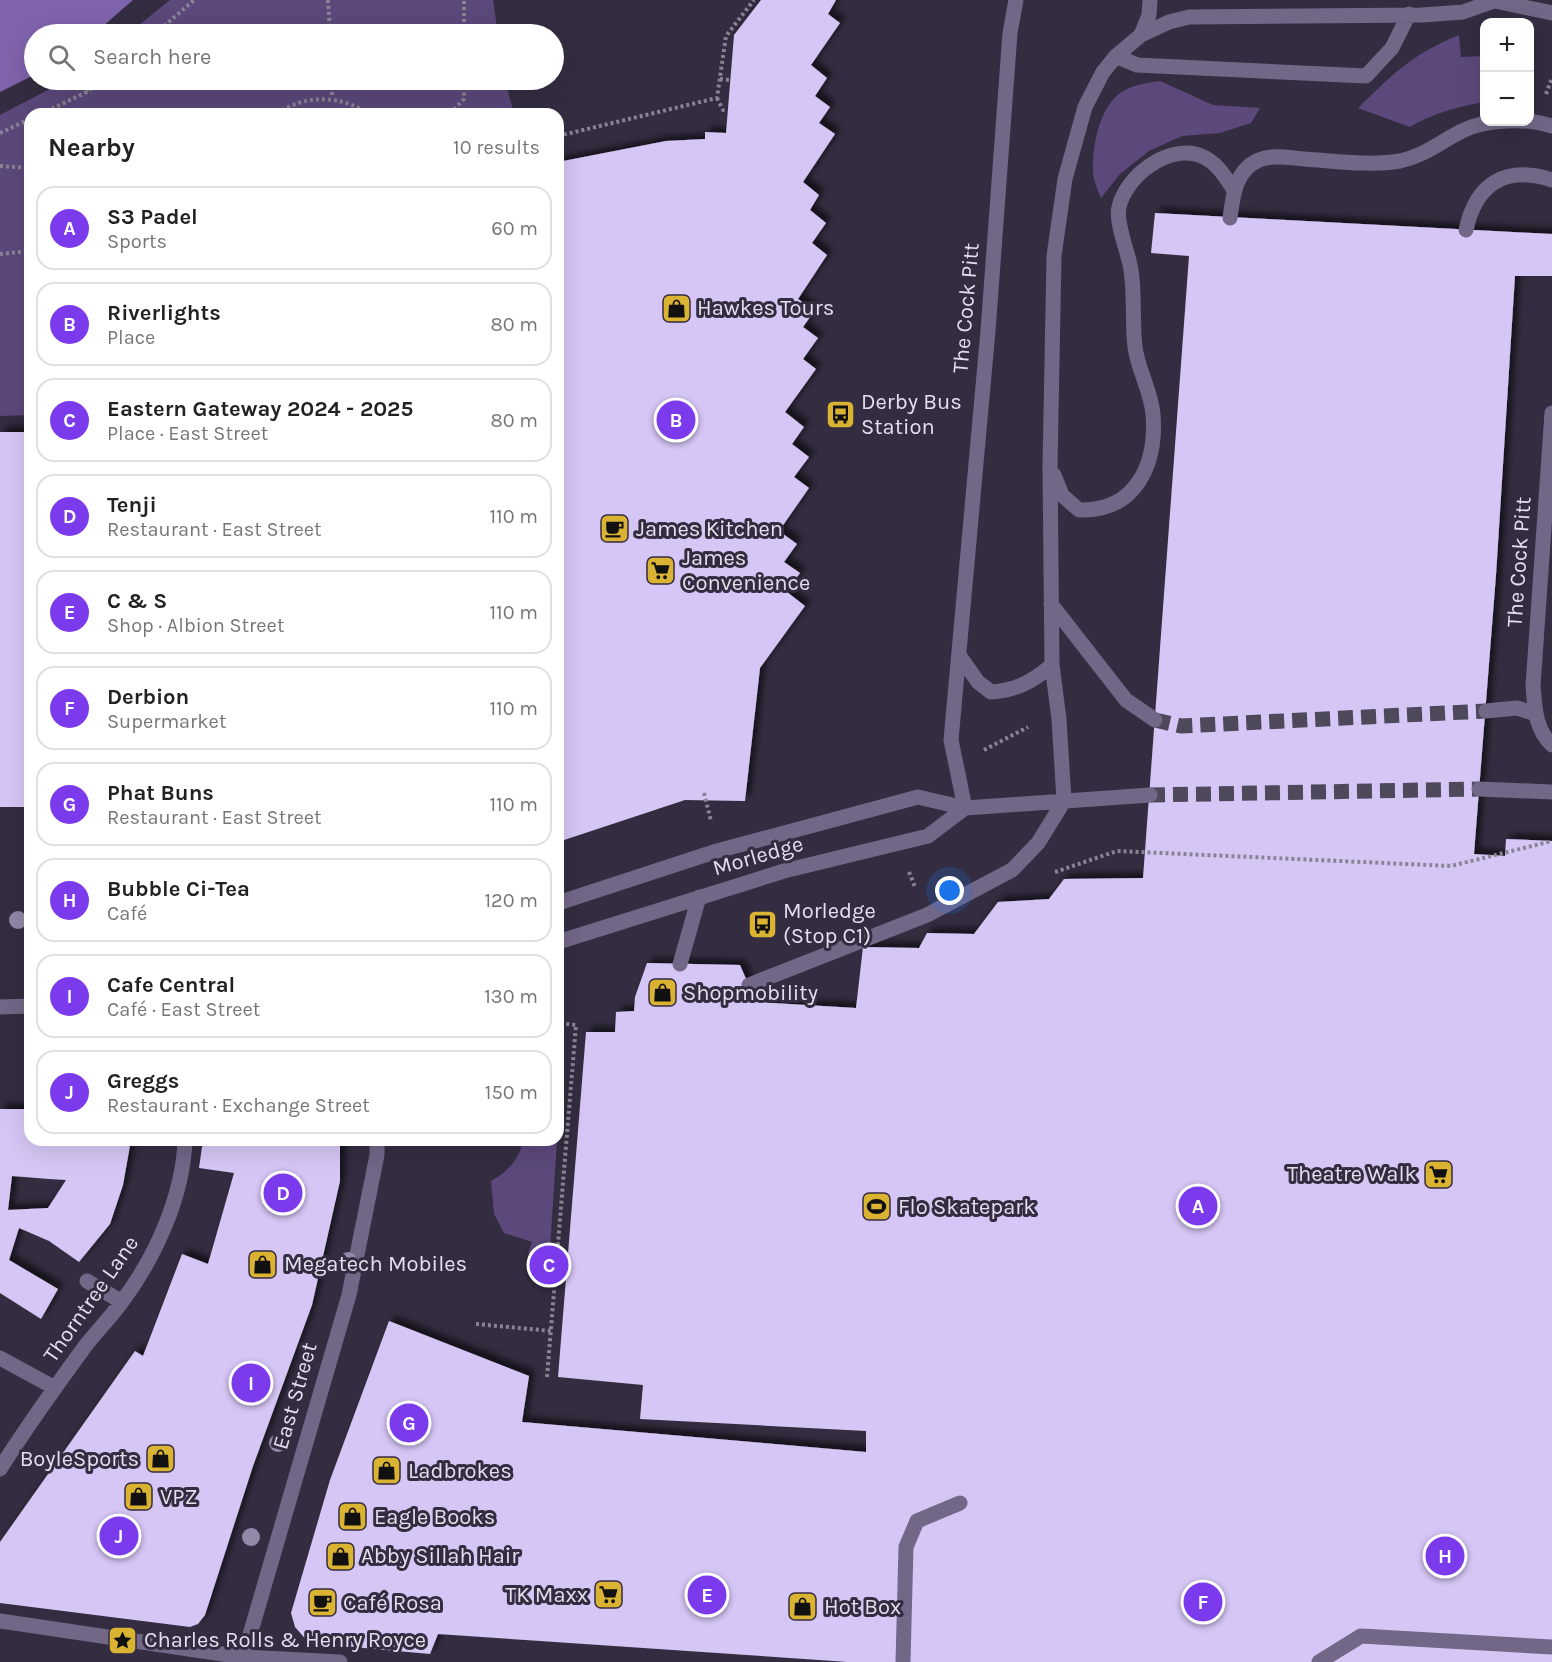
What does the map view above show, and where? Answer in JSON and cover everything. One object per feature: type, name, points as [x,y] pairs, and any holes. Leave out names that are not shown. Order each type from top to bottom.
[{"type":"street","name":"The Cock Pitt","points":[[965,807],[951,740],[1010,33],[1016,0]]},
{"type":"street","points":[[1141,35],[1149,15],[1150,0]]},
{"type":"street","points":[[749,985],[927,915],[1012,870],[1038,843],[1064,801],[1059,719],[1052,665],[1050,466],[1054,256],[1065,179],[1085,107],[1103,72],[1116,56],[1141,35],[1169,22],[1189,17],[1463,12],[1496,1],[1552,13]]},
{"type":"street","points":[[1116,56],[1137,65],[1366,76],[1392,48],[1409,14]]},
{"type":"street","points":[[1230,218],[1234,190],[1244,170],[1260,159],[1283,157],[1362,163],[1398,161],[1420,156],[1464,130],[1488,124],[1552,126]]},
{"type":"street","points":[[1050,466],[1062,495],[1079,510],[1098,511],[1118,502],[1138,485],[1149,465],[1153,414],[1135,349],[1131,269],[1118,209],[1126,192],[1155,162],[1178,153],[1200,155],[1219,167],[1234,190]]},
{"type":"street","points":[[1466,230],[1470,215],[1480,195],[1495,180],[1509,175],[1552,180]]},
{"type":"street","name":"The Cock Pitt","points":[[1552,413],[1533,686],[1536,714],[1543,736],[1552,745]]},
{"type":"street","points":[[1051,604],[1126,700],[1155,720]]},
{"type":"street","points":[[959,655],[978,682],[991,692],[1012,690],[1034,681],[1052,665]]},
{"type":"street","points":[[1486,711],[1517,708],[1536,714]]},
{"type":"street","points":[[1479,789],[1548,789]]},
{"type":"street","name":"Morledge","points":[[564,901],[749,842],[918,796],[965,807],[1150,795]]},
{"type":"street","name":"Morledge","points":[[564,940],[823,860],[928,836],[965,807]]},
{"type":"street","points":[[680,964],[699,897]]},
{"type":"street","points":[[0,1008],[24,1006]]},
{"type":"street","name":"Thorntree Lane","points":[[0,1469],[55,1388],[122,1302],[159,1240],[172,1203],[185,1146]]},
{"type":"street","name":"East Street","points":[[242,1660],[348,1295],[377,1146]]},
{"type":"street","points":[[87,1281],[122,1302]]},
{"type":"street","points":[[0,1358],[55,1388]]},
{"type":"street","points":[[903,1662],[906,1547],[917,1521],[960,1503]]},
{"type":"street","points":[[0,1621],[242,1660],[340,1662]]},
{"type":"street","points":[[1319,1662],[1361,1636],[1552,1647]]},
{"type":"path","points":[[166,24],[194,0]]},
{"type":"path","points":[[328,0],[329,24]]},
{"type":"path","points":[[464,0],[464,24]]},
{"type":"path","points":[[727,110],[723,111],[717,98],[726,36],[754,0]]},
{"type":"path","points":[[1544,99],[1552,78]]},
{"type":"path","points":[[720,79],[730,80]]},
{"type":"path","points":[[54,108],[90,90]]},
{"type":"path","points":[[332,90],[332,98]]},
{"type":"path","points":[[456,108],[464,99],[464,90]]},
{"type":"path","points":[[285,108],[307,101],[332,98],[360,108]]},
{"type":"path","points":[[564,135],[717,98]]},
{"type":"path","points":[[0,133],[24,122]]},
{"type":"path","points":[[0,166],[24,168]]},
{"type":"path","points":[[0,254],[24,252]]},
{"type":"path","points":[[953,757],[985,749],[1028,727],[1059,719]]},
{"type":"path","points":[[1044,876],[1118,851],[1451,866],[1552,841]]},
{"type":"path","points":[[547,1377],[576,1025],[564,1024]]},
{"type":"path","points":[[555,1272],[567,1273]]},
{"type":"path","points":[[476,1324],[550,1331]]},
{"type":"shaded area","points":[[0,0],[133,0],[105,24],[24,24],[24,80],[0,92]]},
{"type":"shaded area","points":[[170,0],[493,0],[497,24],[140,24]]},
{"type":"shaded area","points":[[1459,35],[1461,57],[1480,56],[1480,103],[1446,111],[1410,127],[1358,108],[1404,66]]},
{"type":"shaded area","points":[[1160,81],[1213,105],[1260,108],[1251,123],[1220,133],[1182,136],[1149,151],[1120,174],[1101,198],[1094,178],[1093,161],[1102,118],[1113,100],[1124,90]]},
{"type":"shaded area","points":[[48,90],[508,90],[512,108],[24,108],[24,415],[0,416],[0,115]]},
{"type":"shaded area","points":[[521,1146],[557,1146],[549,1265],[536,1264],[528,1253],[532,1242],[504,1233],[494,1214],[491,1181],[512,1164]]},
{"type":"building","points":[[761,0],[836,0],[828,14],[840,23],[811,65],[827,78],[815,96],[830,107],[819,123],[835,134],[803,182],[819,195],[810,210],[826,223],[812,243],[827,255],[798,299],[815,310],[803,327],[818,338],[803,359],[816,369],[785,412],[804,427],[792,444],[809,457],[794,477],[809,488],[779,531],[797,544],[784,562],[800,573],[787,592],[805,606],[760,668],[745,801],[685,800],[564,840],[564,161],[666,141],[705,139],[705,132],[726,133],[734,35]]},
{"type":"building","points":[[1155,213],[1552,234],[1552,276],[1515,276],[1496,575],[1474,854],[1505,856],[1506,839],[1552,841],[1552,1662],[848,1662],[438,1634],[430,1654],[309,1643],[295,1627],[291,1613],[330,1480],[389,1321],[529,1376],[522,1422],[866,1452],[866,1431],[640,1419],[643,1385],[558,1377],[586,1032],[615,1032],[616,1012],[634,1011],[635,997],[647,963],[740,965],[756,1002],[856,1008],[863,947],[919,948],[927,933],[974,934],[998,902],[1049,899],[1064,879],[1143,878],[1189,256],[1151,253]]},
{"type":"building","points":[[0,432],[24,432],[24,807],[0,807]]},
{"type":"building","points":[[0,1109],[24,1109],[24,1146],[130,1146],[123,1185],[110,1224],[79,1262],[49,1241],[19,1228],[9,1260],[58,1289],[41,1319],[0,1293]],"holes":[[[12,1176],[66,1180],[48,1208],[8,1210]]]},
{"type":"building","points":[[202,1146],[340,1146],[340,1181],[312,1305],[253,1466],[205,1615],[198,1624],[190,1627],[0,1603],[0,1542],[135,1351],[143,1356],[182,1254],[208,1264],[234,1173],[199,1168]]},
{"type":"tunnel","points":[[1155,720],[1181,726],[1486,711]]},
{"type":"tunnel","points":[[1150,795],[1479,789]]},
{"type":"place","name":"Hawkes Tours","points":[[676,308]]},
{"type":"place","name":"Derby Bus Station","points":[[840,415]]},
{"type":"place","name":"Riverlights","points":[[676,420]]},
{"type":"place","name":"James Kitchen","points":[[615,529]]},
{"type":"place","name":"James Convenience","points":[[661,571]]},
{"type":"place","name":"Morledge (Stop C1)","points":[[762,924]]},
{"type":"place","name":"Shopmobility","points":[[662,993]]},
{"type":"place","name":"Theatre Walk","points":[[1438,1174]]},
{"type":"place","name":"Tenji","points":[[283,1193]]},
{"type":"place","name":"S3 Padel","points":[[1198,1206]]},
{"type":"place","name":"Flo Skatepark","points":[[877,1207]]},
{"type":"place","name":"Megatech Mobiles","points":[[263,1264]]},
{"type":"place","name":"Eastern Gateway 2024 - 2025","points":[[549,1265]]},
{"type":"place","name":"Cafe Central","points":[[251,1383]]},
{"type":"place","name":"Phat Buns","points":[[409,1423]]},
{"type":"place","name":"BoyleSports","points":[[160,1459]]},
{"type":"place","name":"Ladbrokes","points":[[387,1471]]},
{"type":"place","name":"VPZ","points":[[139,1497]]},
{"type":"place","name":"Eagle Books","points":[[353,1517]]},
{"type":"place","name":"Greggs","points":[[119,1536]]},
{"type":"place","name":"Abby Sillah Hair","points":[[340,1556]]},
{"type":"place","name":"Bubble Ci-Tea","points":[[1445,1556]]},
{"type":"place","name":"TK Maxx","points":[[609,1595]]},
{"type":"place","name":"C & S","points":[[707,1595]]},
{"type":"place","name":"Derbion","points":[[1203,1602]]},
{"type":"place","name":"Café Rosa","points":[[322,1603]]},
{"type":"place","name":"Hot Box","points":[[803,1607]]},
{"type":"place","name":"Charles Rolls & Henry Royce","points":[[123,1640]]}]
